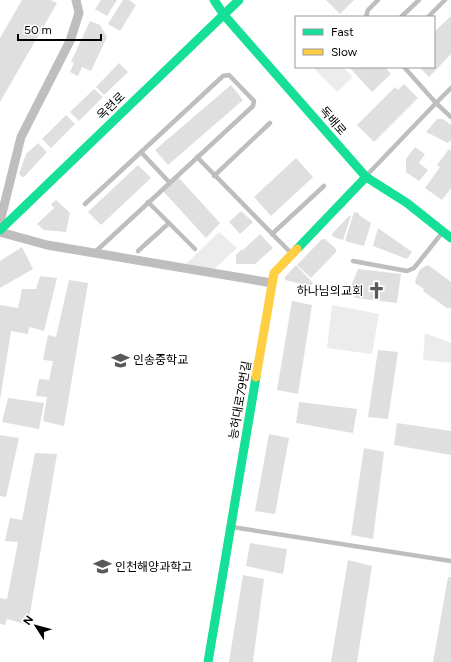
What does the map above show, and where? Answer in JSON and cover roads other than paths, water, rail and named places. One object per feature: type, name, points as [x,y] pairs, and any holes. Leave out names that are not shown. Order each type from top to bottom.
[{"type":"street","points":[[0,222],[21,137],[70,41],[79,13],[76,0]]},
{"type":"street","name":"독배로","points":[[214,0],[224,15],[366,177],[407,203],[451,238]]},
{"type":"street","name":"옥련로","points":[[0,231],[239,0]]},
{"type":"street","name":"능허대로79번길","points":[[208,662],[274,273],[366,177]]},
{"type":"street","points":[[0,231],[47,245],[272,283]]},
{"type":"lane","points":[[366,16],[368,10],[378,0]]},
{"type":"lane","points":[[403,16],[419,0]]},
{"type":"lane","points":[[429,16],[445,0]]},
{"type":"lane","points":[[405,68],[436,103],[451,117]]},
{"type":"lane","points":[[85,204],[223,76],[228,75],[254,101],[253,106],[169,182],[94,253]]},
{"type":"lane","points":[[366,177],[451,88]]},
{"type":"lane","points":[[214,176],[270,123]]},
{"type":"lane","points":[[141,152],[169,182]]},
{"type":"lane","points":[[197,157],[292,254]]},
{"type":"lane","points":[[272,234],[324,186]]},
{"type":"lane","points":[[148,202],[196,250]]},
{"type":"lane","points":[[138,251],[169,223]]},
{"type":"lane","points":[[353,261],[406,271],[410,270],[414,268],[443,232]]},
{"type":"lane","points":[[231,527],[451,561]]},
{"type":"place","name":"하나님의교회","points":[[376,291]]},
{"type":"place","name":"인송중학교","points":[[120,360]]},
{"type":"place","name":"인천해양과학고","points":[[102,567]]}]
